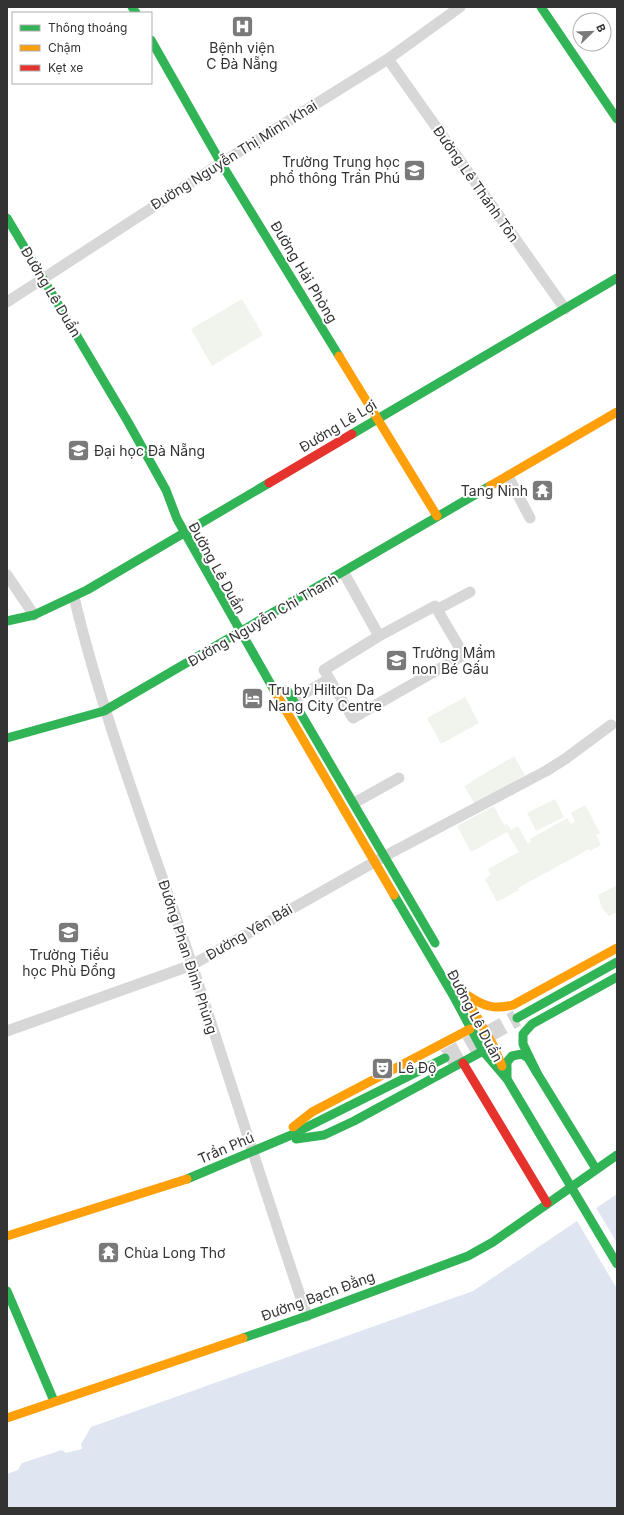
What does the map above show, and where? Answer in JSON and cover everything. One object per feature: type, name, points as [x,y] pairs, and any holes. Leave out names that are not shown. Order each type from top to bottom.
[{"type":"main road","points":[[541,7],[617,119]]},
{"type":"main road","name":"Đường Hải Phòng","points":[[152,42],[221,162],[437,516]]},
{"type":"main road","name":"Đường Lê Duẩn","points":[[7,218],[128,422],[166,490],[185,533],[240,632],[454,997],[470,1029],[483,1051],[507,1079]]},
{"type":"main road","name":"Đường Lê Lợi","points":[[7,621],[34,614],[74,597],[185,533],[192,524],[259,493],[309,464],[378,419],[617,278]]},
{"type":"main road","name":"Đường Nguyễn Chí Thanh","points":[[7,738],[104,711],[240,632],[252,630],[437,516],[617,412]]},
{"type":"main road","name":"Đường Lê Duẩn","points":[[166,490],[192,524]]},
{"type":"main road","name":"Đường Lê Duẩn","points":[[244,616],[252,630]]},
{"type":"main road","name":"Đường Lê Duẩn","points":[[281,680],[441,954]]},
{"type":"main road","name":"Đường Lê Duẩn","points":[[507,1079],[493,1045],[461,989],[486,1007],[500,1009],[513,1004],[617,948]]},
{"type":"main road","points":[[517,1018],[617,962]]},
{"type":"main road","points":[[537,1073],[522,1044],[523,1034],[526,1029],[532,1024],[617,977]]},
{"type":"main road","points":[[454,997],[454,1017]]},
{"type":"main road","points":[[445,1043],[452,1028]]},
{"type":"main road","points":[[273,1144],[312,1112],[470,1029]]},
{"type":"main road","points":[[273,1144],[324,1135],[463,1063],[483,1051]]},
{"type":"main road","points":[[596,1169],[528,1058],[518,1054],[509,1057],[505,1066],[507,1079],[617,1264]]},
{"type":"main road","name":"Trần Phú","points":[[7,1236],[187,1179],[252,1153],[347,1110],[445,1058]]},
{"type":"main road","points":[[463,1063],[547,1203]]},
{"type":"main road","name":"Đường Bạch Đằng","points":[[7,1418],[306,1316],[475,1253],[617,1155]]},
{"type":"main road","points":[[7,1291],[54,1401]]},
{"type":"street","name":"Đường Nguyễn Thị Minh Khai","points":[[7,302],[221,162],[388,60],[460,7]]},
{"type":"street","name":"Đường Lê Thánh Tôn","points":[[388,60],[565,309]]},
{"type":"street","points":[[508,476],[530,518]]},
{"type":"street","points":[[344,573],[379,636]]},
{"type":"street","points":[[7,575],[34,614]]},
{"type":"street","points":[[436,607],[458,645],[460,657],[353,718],[324,670],[379,636],[436,607],[470,592]]},
{"type":"street","name":"Đường Phan Đình Phùng","points":[[74,597],[104,711],[192,965],[306,1316]]},
{"type":"street","points":[[293,700],[329,679]]},
{"type":"street","points":[[374,862],[546,770],[611,725]]},
{"type":"street","points":[[354,803],[399,778]]},
{"type":"street","name":"Đường Yên Bái","points":[[7,1031],[192,965],[374,862]]},
{"type":"shaded area","points":[[242,299],[263,335],[212,366],[191,329]]},
{"type":"shaded area","points":[[465,697],[479,723],[441,744],[427,718]]},
{"type":"shaded area","points":[[514,756],[525,775],[475,804],[464,786]]},
{"type":"shaded area","points":[[555,799],[564,817],[536,831],[527,813]]},
{"type":"shaded area","points":[[585,805],[600,833],[596,835],[601,845],[590,851],[589,849],[518,888],[519,890],[497,902],[485,879],[491,875],[488,869],[519,852],[507,832],[471,852],[457,826],[494,806],[504,825],[507,824],[511,830],[518,826],[528,844],[531,842],[530,839],[567,818],[571,824],[575,822],[571,813]]},
{"type":"shaded area","points":[[617,885],[617,912],[609,916],[602,908],[598,895]]},
{"type":"shaded area","points":[[617,1194],[617,1508],[7,1508],[7,1474],[18,1470],[22,1463],[62,1450],[66,1453],[82,1449],[81,1444],[91,1427],[473,1291]]},
{"type":"pier","points":[[595,1206],[617,1243],[617,1289],[576,1219]]},
{"type":"tunnel","points":[[445,1058],[517,1018]]},
{"type":"traffic: fast","points":[[132,7],[135,12]]},
{"type":"traffic: fast","points":[[541,7],[617,119]]},
{"type":"traffic: fast","points":[[152,42],[221,163],[339,356]]},
{"type":"traffic: fast","points":[[7,218],[128,422],[166,490],[177,519],[274,690]]},
{"type":"traffic: fast","points":[[352,434],[617,278]]},
{"type":"traffic: fast","points":[[7,621],[34,615],[87,590],[269,483]]},
{"type":"traffic: fast","points":[[7,738],[104,711],[490,486]]},
{"type":"traffic: fast","points":[[287,690],[435,943]]},
{"type":"traffic: fast","points":[[394,895],[454,997],[483,1051],[507,1079]]},
{"type":"traffic: fast","points":[[517,1018],[617,962]]},
{"type":"traffic: fast","points":[[596,1169],[537,1073],[523,1044],[523,1034],[532,1024],[617,977]]},
{"type":"traffic: fast","points":[[296,1139],[324,1135],[354,1121],[483,1051]]},
{"type":"traffic: fast","points":[[537,1073],[528,1058],[522,1054],[512,1056],[507,1062],[507,1079],[617,1264]]},
{"type":"traffic: fast","points":[[187,1179],[289,1136],[445,1058]]},
{"type":"traffic: fast","points":[[243,1338],[307,1316],[468,1256],[493,1242],[617,1155]]},
{"type":"traffic: fast","points":[[7,1291],[54,1401]]},
{"type":"traffic: slow","points":[[339,356],[437,516]]},
{"type":"traffic: slow","points":[[490,486],[617,412]]},
{"type":"traffic: slow","points":[[274,690],[394,895]]},
{"type":"traffic: slow","points":[[467,995],[478,1002],[489,1006],[500,1007],[513,1005],[617,948]]},
{"type":"traffic: slow","points":[[469,1003],[493,1045],[502,1066]]},
{"type":"traffic: slow","points":[[293,1127],[312,1112],[470,1029]]},
{"type":"traffic: slow","points":[[7,1236],[187,1179]]},
{"type":"traffic: slow","points":[[7,1418],[243,1338]]},
{"type":"traffic: jam","points":[[269,483],[352,434]]},
{"type":"traffic: jam","points":[[463,1063],[547,1203]]},
{"type":"place","name":"Bệnh viện C Đà Nẵng","points":[[242,26]]},
{"type":"place","name":"Trường Trung học phổ thông Trần Phú","points":[[415,170]]},
{"type":"place","name":"Đại học Đà Nẵng","points":[[79,451]]},
{"type":"place","name":"Tang Ninh","points":[[543,491]]},
{"type":"place","name":"Trường Mầm non Bé Gấu","points":[[396,661]]},
{"type":"place","name":"Tru by Hilton Da Nang City Centre","points":[[253,698]]},
{"type":"place","name":"Trường Tiểu học Phù Đổng","points":[[69,933]]},
{"type":"place","name":"Lê Độ","points":[[382,1068]]},
{"type":"place","name":"Chùa Long Thơ","points":[[109,1253]]}]
